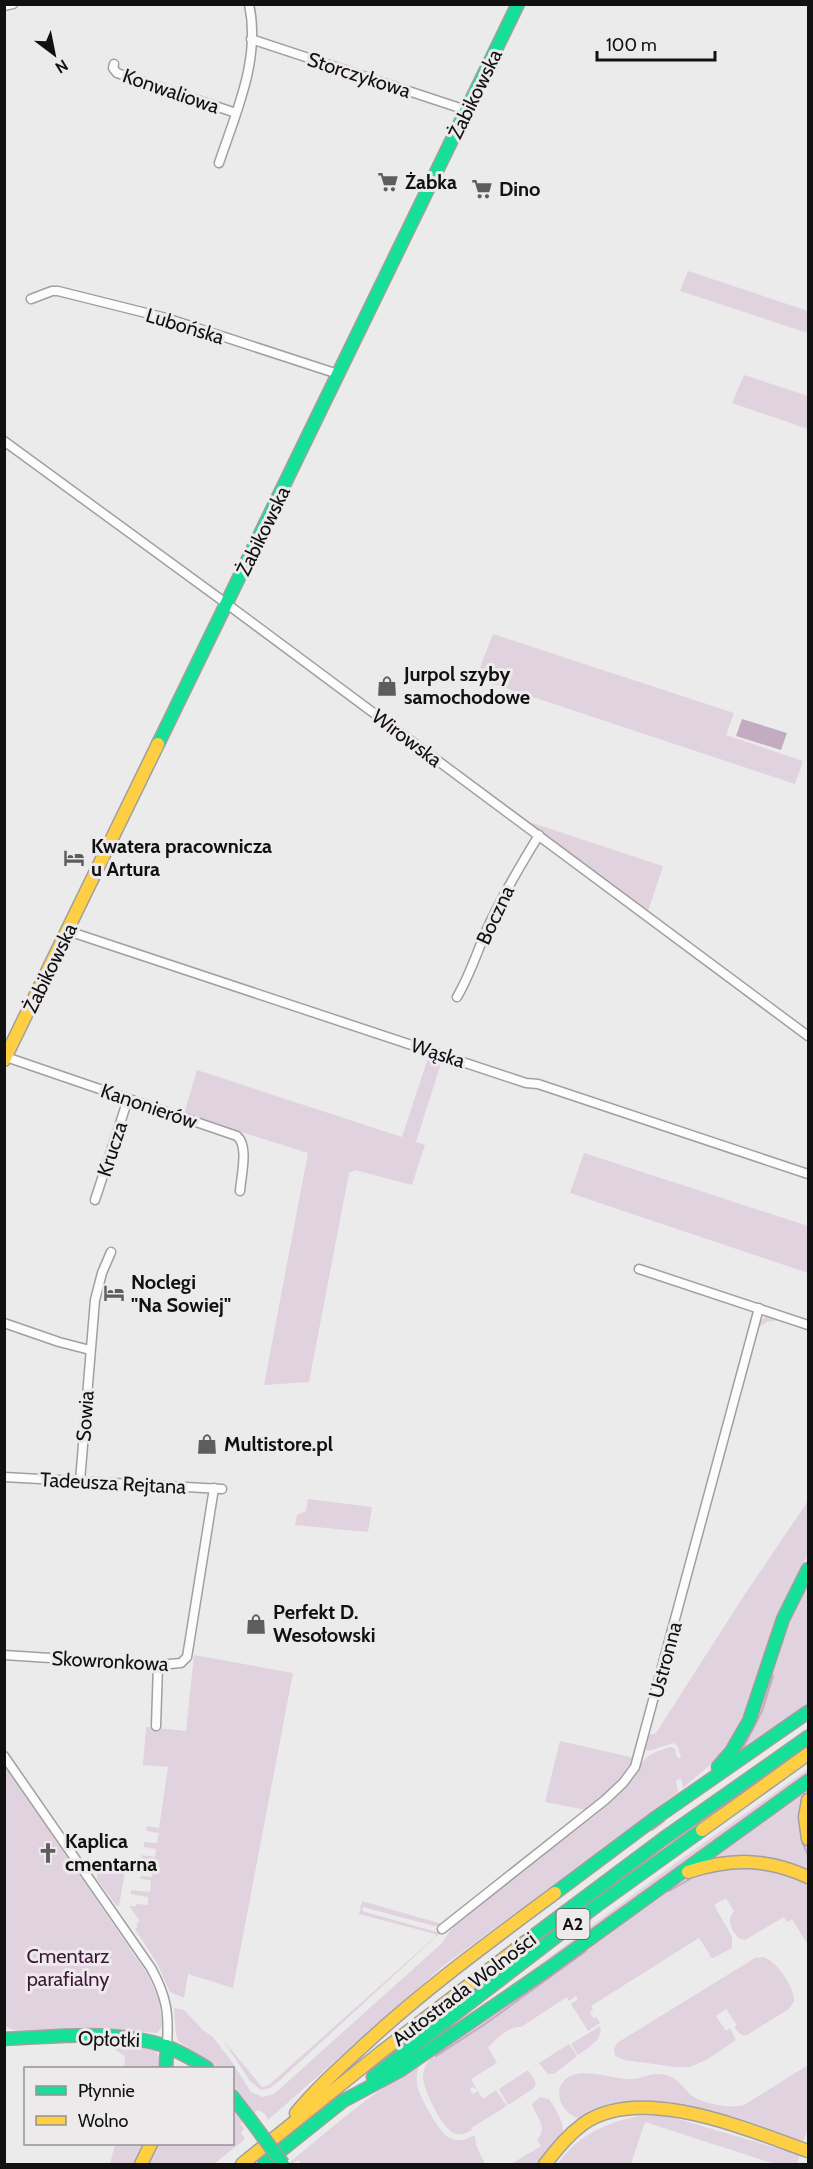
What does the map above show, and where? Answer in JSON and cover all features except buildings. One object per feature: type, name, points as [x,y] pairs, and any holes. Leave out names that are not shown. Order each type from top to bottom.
[{"type":"main road","name":"Żabikowska","points":[[5,1058],[69,931],[518,4]]},
{"type":"main road","points":[[698,1787],[732,1751],[752,1718],[781,1626],[808,1569]]},
{"type":"main road","points":[[274,2138],[314,2091],[401,2012],[515,1922],[698,1787],[808,1712]]},
{"type":"main road","name":"Autostrada Wolności","points":[[242,2164],[530,1938],[808,1737]]},
{"type":"main road","name":"Autostrada Wolności","points":[[343,2101],[596,1906],[808,1754]]},
{"type":"main road","points":[[343,2101],[399,2071],[541,1974],[808,1781]]},
{"type":"main road","points":[[808,1800],[806,1818],[808,1839]]},
{"type":"main road","points":[[659,1887],[702,1867],[741,1859],[773,1863],[808,1877]]},
{"type":"main road","name":"Opłotki","points":[[4,2039],[119,2037],[147,2040],[186,2054],[206,2067]]},
{"type":"main road","points":[[166,2067],[167,2046]]},
{"type":"main road","points":[[234,2099],[283,2164]]},
{"type":"main road","name":"A2","points":[[264,2164],[343,2101]]},
{"type":"main road","points":[[545,2164],[564,2140],[592,2120],[618,2109],[649,2106],[687,2111],[807,2150]]},
{"type":"main road","points":[[141,2164],[150,2145]]},
{"type":"street","points":[[4,6],[13,4]]},
{"type":"street","points":[[219,163],[247,78],[251,39],[249,4]]},
{"type":"street","name":"Storczykowa","points":[[251,39],[466,110]]},
{"type":"street","name":"Konwaliowa","points":[[114,64],[113,68],[117,74],[236,113]]},
{"type":"street","name":"Lubońska","points":[[31,299],[58,291],[166,318],[338,374]]},
{"type":"street","name":"Wirowska","points":[[4,441],[808,1036]]},
{"type":"street","name":"Boczna","points":[[458,997],[468,979],[486,931],[507,887],[539,835]]},
{"type":"street","name":"Wąska","points":[[69,931],[526,1083],[538,1084],[808,1173]]},
{"type":"street","name":"Kanonierów","points":[[5,1058],[226,1131],[240,1138],[243,1147],[240,1191]]},
{"type":"street","name":"Krucza","points":[[95,1200],[128,1099]]},
{"type":"street","name":"Sowia","points":[[80,1481],[97,1291],[111,1252]]},
{"type":"street","points":[[639,1269],[808,1325]]},
{"type":"street","name":"Ustronna","points":[[442,1929],[604,1800],[623,1783],[635,1767],[759,1308]]},
{"type":"street","points":[[4,1323],[90,1350]]},
{"type":"street","name":"Tadeusza Rejtana","points":[[4,1477],[218,1488]]},
{"type":"street","name":"Skowronkowa","points":[[4,1655],[158,1665],[181,1663],[187,1657],[218,1488]]},
{"type":"street","points":[[156,1726],[158,1665]]},
{"type":"street","points":[[4,1756],[156,1976],[166,2003],[169,2024],[167,2046]]},
{"type":"green space","points":[[688,271],[808,311],[808,333],[680,291]]},
{"type":"green space","points":[[744,375],[808,396],[808,429],[732,403]]},
{"type":"green space","points":[[493,634],[734,713],[726,735],[803,761],[795,784],[476,678]]},
{"type":"green space","points":[[526,821],[663,866],[648,911]]},
{"type":"green space","points":[[429,1055],[442,1060],[416,1142],[425,1145],[412,1185],[355,1170],[349,1173],[309,1382],[264,1385],[308,1153],[184,1114],[197,1070],[402,1137]]},
{"type":"green space","points":[[584,1153],[808,1226],[808,1273],[570,1193]]},
{"type":"green space","points":[[769,1315],[808,1328],[808,1331],[789,1323],[776,1321],[770,1321],[759,1328],[649,1735],[656,1733],[806,1504],[808,1495],[808,1556],[799,1571],[744,1718],[717,1759],[683,1788],[681,1778],[676,1781],[678,1792],[442,1967],[268,2120],[264,2113],[258,2110],[254,2113],[234,2085],[234,2067],[217,2067],[178,2041],[174,2008],[184,2010],[212,2036],[232,2062],[251,2092],[263,2097],[274,2094],[441,1944],[455,1924],[636,1772],[646,1758],[671,1747],[675,1749],[677,1758],[681,1758],[678,1747],[674,1743],[648,1751],[645,1749],[758,1324]]},
{"type":"green space","points":[[308,1499],[372,1507],[368,1532],[295,1525],[297,1515],[306,1511]]},
{"type":"green space","points":[[808,1576],[808,1707],[733,1760]]},
{"type":"green space","points":[[194,1655],[293,1673],[233,1988],[188,1974],[184,1998],[170,1992],[157,1963],[135,1929],[138,1927],[136,1924],[140,1921],[129,1906],[148,1905],[148,1897],[131,1894],[131,1890],[150,1892],[151,1880],[140,1879],[141,1876],[152,1877],[154,1865],[141,1863],[142,1855],[155,1857],[156,1849],[144,1847],[144,1842],[157,1843],[159,1833],[146,1831],[147,1826],[159,1828],[168,1767],[143,1765],[146,1727],[186,1731]]},
{"type":"green space","points":[[560,1741],[635,1758],[618,1783],[605,1796],[534,1853],[531,1852],[586,1810],[545,1802]]},
{"type":"green space","name":"Cmentarz parafialny","points":[[4,1765],[148,1975],[159,2000],[162,2026],[157,2033],[117,2030],[20,2033],[5,2026]]},
{"type":"green space","points":[[808,1769],[808,1776],[492,2000],[680,1860]]},
{"type":"green space","points":[[808,1789],[805,1796],[808,1873],[700,1861]]},
{"type":"green space","points":[[520,1860],[522,1863],[440,1926],[363,1907],[362,1910],[365,1912],[439,1934],[270,2088],[261,2090],[250,2081],[223,2040],[262,2087],[269,2085],[436,1936],[359,1914],[362,1901],[442,1924]]},
{"type":"green space","points":[[756,1864],[808,1882],[808,1945],[792,1919],[787,1922],[784,1917],[745,1940],[739,1938],[731,1925],[730,1918],[734,1911],[726,1898],[714,1905],[732,1937],[732,1948],[713,1958],[709,1957],[710,1955],[699,1938],[591,2006],[593,2010],[590,2012],[593,2018],[596,2017],[600,2023],[588,2031],[571,2004],[578,1999],[576,1996],[569,2001],[567,1997],[521,2027],[507,2031],[488,2047],[497,2063],[471,2079],[477,2090],[473,2087],[470,2089],[473,2094],[478,2091],[483,2099],[496,2090],[507,2106],[463,2134],[449,2130],[434,2107],[424,2081],[425,2066],[434,2055],[684,1879],[705,1870]]},
{"type":"green space","points":[[106,1867],[125,1871],[119,1906],[97,1879],[97,1872]]},
{"type":"green space","points":[[763,1957],[779,1969],[788,1982],[794,2001],[789,2009],[745,2035],[740,2034],[735,2028],[736,2024],[726,2009],[716,2016],[726,2031],[730,2028],[736,2040],[708,2059],[690,2067],[624,2060],[615,2056],[614,2049],[617,2043],[755,1958]]},
{"type":"green space","points":[[600,2026],[601,2031],[597,2039],[578,2055],[571,2044]]},
{"type":"green space","points":[[106,2044],[153,2048],[160,2057],[160,2067],[124,2067],[125,2056]]},
{"type":"green space","points":[[569,2044],[577,2056],[554,2074],[548,2074],[539,2063]]},
{"type":"green space","points":[[808,2065],[808,2129],[802,2144],[668,2103],[647,2101],[625,2103],[578,2118],[564,2108],[559,2093],[563,2082],[576,2074],[585,2073],[630,2079],[661,2074],[674,2078],[691,2095],[702,2101],[724,2106],[738,2106],[744,2105]]},
{"type":"green space","points":[[419,2066],[417,2085],[435,2121],[444,2134],[452,2139],[462,2140],[475,2135],[476,2145],[485,2164],[302,2164],[298,2160],[292,2164],[290,2162],[368,2099]]},
{"type":"green space","points":[[528,2070],[536,2083],[534,2088],[508,2105],[499,2089]]},
{"type":"green space","points":[[540,2097],[549,2099],[561,2120],[563,2127],[560,2139],[541,2164],[511,2164],[541,2146],[537,2140],[542,2126],[532,2104]]},
{"type":"green space","points":[[234,2108],[243,2122],[240,2124],[244,2128],[241,2133],[245,2139],[214,2164],[145,2164],[154,2145],[234,2145]]},
{"type":"green space","points":[[639,2116],[668,2116],[800,2155],[797,2164],[775,2164],[645,2122],[631,2164],[558,2164],[565,2154],[593,2132],[615,2122]]},
{"type":"green space","points":[[115,2145],[144,2145],[134,2164],[110,2164]]},
{"type":"shaded area","points":[[742,719],[787,733],[781,750],[736,736]]},
{"type":"waterway","points":[[742,1750],[762,1711],[773,1676]]},
{"type":"waterway","points":[[652,1830],[664,1821]]},
{"type":"waterway","points":[[803,1844],[808,1855]]},
{"type":"waterway","points":[[669,1891],[690,1879]]},
{"type":"waterway","points":[[436,2056],[485,2024],[586,1951]]},
{"type":"traffic: fast","points":[[158,744],[518,4]]},
{"type":"traffic: fast","points":[[718,1767],[731,1752],[749,1721],[783,1619],[808,1569]]},
{"type":"traffic: fast","points":[[555,1893],[654,1819],[808,1712]]},
{"type":"traffic: fast","points":[[524,1943],[663,1839],[808,1737]]},
{"type":"traffic: fast","points":[[264,2164],[343,2101],[399,2071],[548,1969],[808,1781]]},
{"type":"traffic: fast","points":[[373,2077],[596,1906],[702,1830]]},
{"type":"traffic: fast","points":[[4,2039],[83,2035],[123,2037],[168,2047],[205,2067]]},
{"type":"traffic: fast","points":[[166,2067],[167,2046]]},
{"type":"traffic: fast","points":[[234,2099],[249,2118]]},
{"type":"traffic: fast","points":[[249,2118],[283,2164]]},
{"type":"traffic: slow","points":[[4,1060],[158,744]]},
{"type":"traffic: slow","points":[[702,1830],[808,1754]]},
{"type":"traffic: slow","points":[[808,1800],[805,1817],[808,1839]]},
{"type":"traffic: slow","points":[[688,1872],[719,1864],[748,1862],[778,1866],[808,1877]]},
{"type":"traffic: slow","points":[[296,2113],[336,2071],[384,2027],[456,1967],[555,1893]]},
{"type":"traffic: slow","points":[[242,2164],[380,2053],[524,1943]]},
{"type":"traffic: slow","points":[[545,2164],[583,2124],[607,2113],[634,2108],[664,2109],[695,2114],[726,2122],[808,2151]]},
{"type":"traffic: slow","points":[[141,2164],[150,2145]]},
{"type":"place","name":"Żabka","points":[[388,182]]},
{"type":"place","name":"Dino","points":[[482,189]]},
{"type":"place","name":"Jurpol szyby samochodowe","points":[[387,686]]},
{"type":"place","name":"Kwatera pracownicza u Artura","points":[[74,858]]},
{"type":"place","name":"Noclegi \"Na Sowiej\"","points":[[114,1293]]},
{"type":"place","name":"Multistore.pl","points":[[207,1444]]},
{"type":"place","name":"Perfekt D. Wesołowski","points":[[256,1624]]},
{"type":"place","name":"Kaplica cmentarna","points":[[48,1853]]}]
